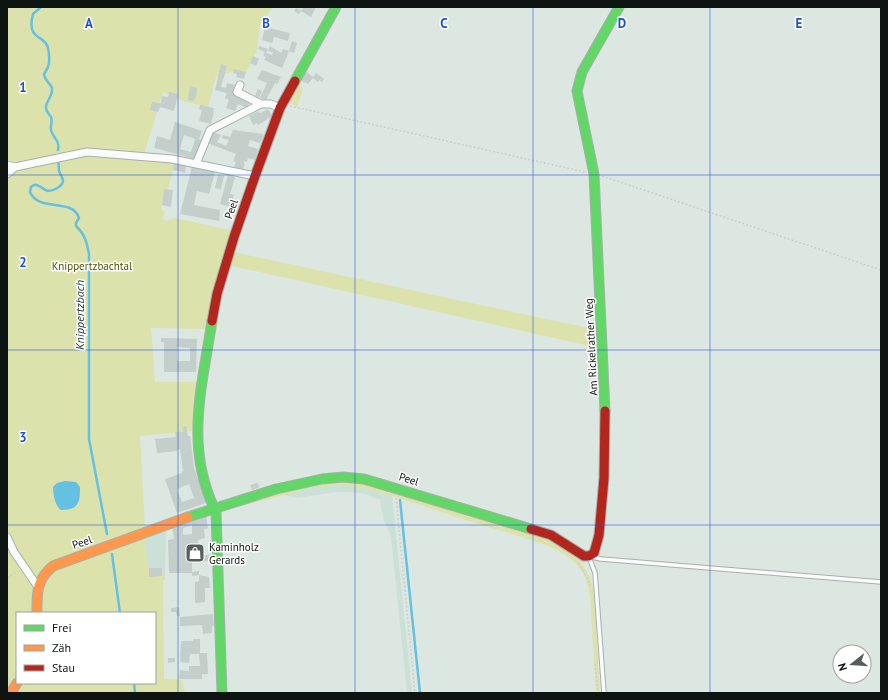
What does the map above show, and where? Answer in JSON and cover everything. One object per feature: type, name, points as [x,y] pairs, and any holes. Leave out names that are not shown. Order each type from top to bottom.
[{"type":"street","name":"Peel","points":[[222,693],[216,512],[209,498],[198,458],[197,437],[198,414],[212,318],[217,294],[255,176],[282,106],[336,7]]},
{"type":"street","name":"Am Rickelrather Weg","points":[[589,556],[595,551],[599,535],[604,478],[606,421],[594,174],[577,91],[582,72],[618,7]]},
{"type":"street","points":[[240,85],[237,92],[261,104],[282,106]]},
{"type":"street","points":[[196,164],[210,130],[261,104]]},
{"type":"street","points":[[7,165],[15,167],[87,152],[172,159],[255,176]]},
{"type":"street","points":[[7,174],[15,167]]},
{"type":"street","name":"Peel","points":[[37,612],[38,587],[46,572],[53,566],[101,549],[121,540],[214,508],[276,489],[322,479],[344,477],[364,479],[551,535],[582,555],[589,556]]},
{"type":"street","points":[[7,537],[14,552],[38,587]]},
{"type":"street","points":[[11,693],[16,684]]},
{"type":"lane","points":[[589,556],[601,559],[881,582]]},
{"type":"lane","points":[[589,556],[595,573],[604,693]]},
{"type":"path","points":[[282,106],[594,174],[881,270]]},
{"type":"path","points":[[395,488],[415,693]]},
{"type":"path","points":[[575,559],[584,570],[590,587]]},
{"type":"path","points":[[7,578],[24,567]]},
{"type":"path","points":[[595,660],[598,693]]},
{"type":"shaded area","points":[[338,484],[373,490],[392,496],[412,693],[407,693],[392,546],[390,533],[384,521],[380,500],[362,493],[348,492],[335,492],[297,498],[283,495],[316,487]]},
{"type":"shaded area","points":[[166,529],[165,580],[141,582],[134,543]]},
{"type":"green space","name":"Knippertzbachtal","points":[[7,7],[273,7],[260,25],[257,51],[246,73],[235,71],[216,77],[208,107],[186,102],[163,92],[144,154],[175,162],[168,189],[164,189],[161,210],[165,211],[162,219],[168,221],[175,218],[234,231],[208,329],[151,328],[155,382],[200,382],[193,431],[140,436],[147,567],[161,569],[163,573],[164,679],[182,680],[185,693],[7,693],[7,179],[15,172],[12,161],[7,160]]},
{"type":"green space","points":[[296,84],[303,88],[297,107],[291,104],[289,100]]},
{"type":"green space","points":[[233,252],[598,330],[599,348],[228,265]]},
{"type":"green space","points":[[340,481],[369,484],[540,536],[568,550],[582,564],[587,572],[594,592],[600,693],[596,693],[591,608],[585,577],[575,562],[563,553],[549,546],[389,495],[349,486],[334,485],[323,488],[316,487],[225,510],[223,507],[303,487]]},
{"type":"water","points":[[65,481],[76,482],[80,487],[80,497],[75,507],[72,509],[61,510],[56,503],[53,487],[57,483]]},
{"type":"building","points":[[304,7],[316,7],[311,17],[301,11]]},
{"type":"building","points":[[296,8],[301,11],[299,14],[294,11]]},
{"type":"building","points":[[265,27],[290,33],[288,41],[274,37],[272,43],[262,40]]},
{"type":"building","points":[[292,41],[297,43],[294,53],[289,51]]},
{"type":"building","points":[[259,46],[268,49],[266,53],[272,55],[273,52],[268,51],[270,46],[281,53],[283,49],[289,51],[282,68],[264,60],[266,57],[263,56],[265,52],[258,49]]},
{"type":"building","points":[[253,56],[259,59],[256,66],[250,63]]},
{"type":"building","points":[[221,64],[227,66],[221,87],[226,88],[227,83],[235,85],[233,93],[250,101],[247,108],[238,104],[235,111],[226,108],[229,100],[225,98],[227,93],[215,90]]},
{"type":"building","points":[[234,69],[246,72],[244,79],[236,77],[237,74],[233,73]]},
{"type":"building","points":[[262,70],[281,77],[277,84],[275,83],[266,100],[260,98],[267,83],[257,79]]},
{"type":"building","points":[[305,71],[313,77],[316,73],[324,79],[322,82],[319,80],[318,82],[313,78],[308,84],[305,82],[304,83],[300,78]]},
{"type":"building","points":[[190,86],[197,88],[196,98],[194,101],[188,100]]},
{"type":"building","points":[[258,89],[262,91],[259,98],[255,96]]},
{"type":"building","points":[[169,92],[178,94],[174,111],[160,107],[158,112],[150,110],[152,102],[161,103],[162,96],[168,97]]},
{"type":"building","points":[[200,105],[214,108],[211,124],[199,121],[202,110],[199,109]]},
{"type":"building","points":[[268,109],[272,116],[258,125],[257,123],[253,125],[249,116],[257,112],[261,113]]},
{"type":"building","points":[[175,122],[202,131],[199,139],[201,140],[195,159],[154,148],[157,136],[170,140]],"holes":[[[184,135],[195,139],[191,152],[180,149]]]},
{"type":"building","points":[[233,130],[264,134],[260,143],[250,140],[248,146],[258,149],[255,160],[248,158],[247,162],[244,161],[245,164],[243,169],[234,167],[236,162],[233,161],[236,154],[207,143],[213,132],[221,135],[217,142],[226,146],[229,140],[222,138],[223,135],[230,137]]},
{"type":"building","points":[[174,163],[186,166],[185,173],[173,170]]},
{"type":"building","points":[[192,167],[215,172],[209,194],[197,191],[194,205],[220,210],[219,221],[180,214]]},
{"type":"building","points":[[218,175],[224,176],[221,189],[215,188]]},
{"type":"building","points":[[228,175],[235,177],[230,194],[234,195],[231,207],[220,204]]},
{"type":"building","points":[[164,189],[173,190],[171,207],[162,205]]},
{"type":"building","points":[[161,338],[197,339],[196,372],[164,372],[164,342],[161,342]],"holes":[[[177,347],[190,348],[190,361],[177,361]]]},
{"type":"building","points":[[186,426],[188,436],[190,436],[194,468],[206,503],[177,513],[165,479],[182,473],[181,472],[183,471],[180,449],[177,451],[157,453],[155,439],[176,437],[175,432],[183,432],[183,427]],"holes":[[[189,484],[194,498],[182,502],[177,489]]]},
{"type":"building","points":[[257,483],[259,485],[258,488],[252,490],[250,485]]},
{"type":"building","points":[[206,514],[208,528],[204,529],[205,538],[198,540],[198,555],[211,555],[211,561],[192,561],[192,572],[199,571],[199,575],[192,576],[192,573],[169,573],[168,540],[174,539],[172,526]],"holes":[[[192,525],[192,534],[183,535],[183,528]]]},
{"type":"building","points":[[149,568],[162,568],[162,576],[149,577]]},
{"type":"building","points":[[199,575],[209,577],[210,588],[205,588],[205,602],[195,603],[195,582],[199,581]]},
{"type":"building","points":[[179,607],[180,616],[177,616],[176,612],[171,612],[171,608]]},
{"type":"building","points":[[213,614],[214,626],[212,626],[212,633],[203,634],[202,625],[180,626],[180,617]]},
{"type":"building","points":[[193,639],[200,639],[200,653],[207,653],[208,674],[202,674],[202,679],[179,679],[180,670],[189,671],[189,666],[200,666],[199,654],[190,654],[189,663],[180,662],[181,641],[193,641]]},
{"type":"building","points":[[168,658],[175,658],[175,662],[168,663]]},
{"type":"waterway","name":"Knippertzbach","points":[[41,7],[33,14],[32,29],[48,48],[49,63],[44,75],[52,88],[52,91],[46,108],[52,119],[51,130],[57,141],[58,150]]},
{"type":"waterway","name":"Knippertzbach","points":[[58,161],[59,171],[63,180],[61,185],[48,191],[39,186],[33,185],[30,192],[34,198],[40,202],[63,206],[70,208],[75,212],[79,218],[76,226],[84,236],[89,254],[89,439],[107,534]]},
{"type":"waterway","points":[[400,500],[420,693]]},
{"type":"waterway","name":"Knippertzbach","points":[[112,554],[120,612]]},
{"type":"waterway","name":"Knippertzbach","points":[[134,684],[135,693]]},
{"type":"traffic: fast","points":[[295,81],[336,7]]},
{"type":"traffic: fast","points":[[605,411],[594,174],[577,91],[582,72],[619,7]]},
{"type":"traffic: fast","points":[[212,321],[200,394],[198,441],[200,464],[206,488],[216,512],[222,693]]},
{"type":"traffic: fast","points":[[188,517],[276,489],[322,479],[343,477],[364,479],[531,529]]},
{"type":"traffic: slow","points":[[37,612],[40,582],[47,571],[53,566],[188,517]]},
{"type":"traffic: slow","points":[[11,693],[16,684]]},
{"type":"traffic: jam","points":[[212,321],[217,294],[234,237],[255,176],[280,108],[295,81]]},
{"type":"traffic: jam","points":[[531,529],[551,535],[584,556],[589,556],[594,553],[599,535],[604,478],[605,411]]},
{"type":"place","name":"Kaminholz Gerards","points":[[195,553]]}]
